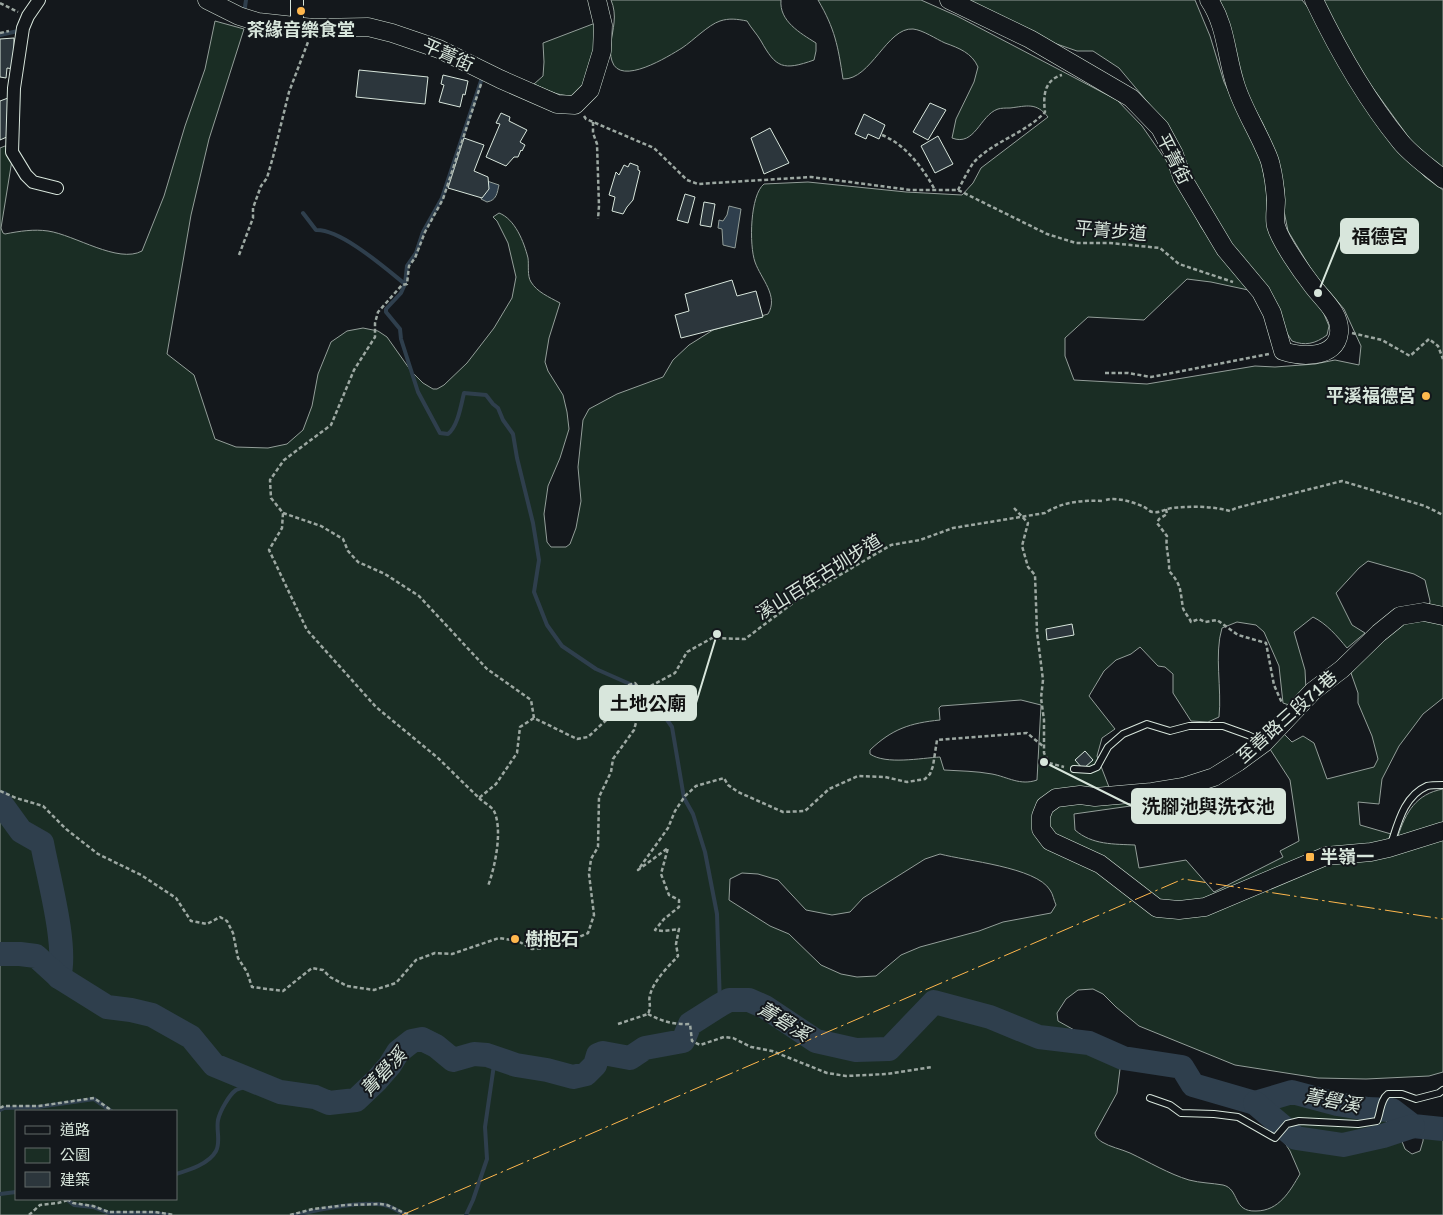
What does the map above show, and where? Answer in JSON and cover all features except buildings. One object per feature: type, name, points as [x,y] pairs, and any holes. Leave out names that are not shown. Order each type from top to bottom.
[{"type":"street","points":[[39,0],[28,16],[23,28],[14,88],[12,152],[26,175],[33,182],[57,188]]},
{"type":"street","name":"平菁街","points":[[207,0],[239,16],[258,22],[305,28],[368,27],[392,33],[439,49],[557,104],[575,105]]},
{"type":"street","points":[[297,0],[305,28]]},
{"type":"street","points":[[575,105],[590,90],[602,51],[603,25],[597,0]]},
{"type":"street","name":"平菁街","points":[[949,0],[1030,39],[1131,98],[1160,128],[1174,154],[1182,177],[1220,241],[1261,292],[1272,313],[1283,351]]},
{"type":"street","points":[[1209,0],[1216,10],[1224,32],[1235,84],[1271,163],[1276,189],[1276,226],[1312,286],[1330,307],[1340,330],[1338,340],[1332,348],[1325,352],[1295,355],[1283,351]]},
{"type":"street","points":[[1314,0],[1354,76],[1401,142],[1443,179]]},
{"type":"street","name":"至善路三段71巷","points":[[1443,616],[1424,612],[1400,616],[1379,633],[1342,669],[1313,691],[1264,743],[1238,762],[1214,776],[1183,787],[1152,792],[1056,798],[1045,806],[1041,816],[1041,829],[1050,841],[1100,864],[1157,908],[1172,909],[1205,907],[1326,856],[1371,852],[1443,831]]},
{"type":"lane","points":[[1074,769],[1090,770],[1097,767],[1108,746],[1123,734],[1147,724],[1170,731],[1189,726],[1223,726],[1248,734],[1264,743]]},
{"type":"lane","points":[[1389,848],[1404,807],[1412,797],[1427,786],[1443,784]]},
{"type":"lane","points":[[1150,1098],[1170,1105],[1181,1113],[1238,1117],[1275,1138],[1287,1124],[1298,1121],[1358,1124],[1377,1121],[1382,1100],[1388,1094],[1402,1094],[1416,1099],[1439,1093],[1443,1090]]},
{"type":"path","points":[[0,3],[28,16]]},
{"type":"path","points":[[239,255],[253,218],[253,208],[261,186],[267,178],[305,28]]},
{"type":"path","points":[[485,72],[443,199],[425,232],[415,258],[409,266],[407,284],[402,285],[378,312],[375,323],[376,337],[354,370],[331,425],[284,460],[270,480],[271,498],[283,513],[321,526],[342,539],[348,551],[358,562],[385,574],[418,596],[487,669],[531,700],[534,718]]},
{"type":"path","points":[[575,105],[586,120],[654,148],[687,180],[698,184],[811,178],[911,190],[958,190],[974,163],[1017,132],[1036,122],[1045,112],[1044,101],[1047,85],[1052,78],[1061,75],[1067,77]]},
{"type":"path","points":[[592,122],[597,144],[598,219]]},
{"type":"path","points":[[882,135],[892,139],[915,160],[935,190]]},
{"type":"path","name":"平菁步道","points":[[958,190],[1048,234],[1076,243],[1110,243],[1160,248],[1179,264],[1234,283]]},
{"type":"path","points":[[1340,330],[1382,340],[1410,356],[1429,339],[1438,346],[1443,359]]},
{"type":"path","points":[[1105,373],[1128,373],[1151,377],[1283,351]]},
{"type":"path","points":[[1106,500],[1113,498],[1145,507],[1151,512],[1184,507],[1216,508],[1230,511],[1283,495],[1342,481],[1425,506],[1443,515]]},
{"type":"path","name":"溪山百年古圳步道","points":[[643,693],[645,689],[675,673],[687,652],[712,638],[745,639],[797,600],[891,544],[920,540],[953,528],[1045,513],[1055,507],[1084,500],[1102,501]]},
{"type":"path","points":[[1014,508],[1028,523],[1022,546],[1028,567],[1035,575],[1037,632],[1043,680],[1041,698],[1044,720],[1044,753],[1049,763],[1074,769]]},
{"type":"path","points":[[1166,509],[1167,514],[1159,519],[1157,523],[1167,536],[1166,546],[1170,561],[1169,571],[1176,578],[1182,595],[1183,609],[1191,622],[1199,619],[1205,622],[1217,620],[1238,635],[1266,643],[1274,685],[1289,716]]},
{"type":"path","points":[[283,513],[282,528],[269,550],[307,630],[376,707],[438,758],[494,810],[498,833],[492,875],[488,886]]},
{"type":"path","points":[[0,790],[16,798],[43,806],[66,829],[98,854],[141,875],[176,898],[191,921],[207,924],[220,917],[228,921],[234,933],[238,958],[248,972],[252,987],[283,991],[312,968],[323,970],[330,977],[347,986],[374,990],[396,983],[416,960],[435,953],[452,954],[499,938],[518,941],[532,949],[543,948],[566,943],[588,933],[594,915],[589,874],[591,859],[598,847],[600,797],[611,772],[613,759],[634,730],[643,693],[636,683],[629,685],[618,708],[588,737],[577,739],[534,718]]},
{"type":"path","points":[[479,798],[496,784],[516,754],[520,727],[534,718]]},
{"type":"path","points":[[648,1014],[651,1006],[650,997],[656,982],[678,956],[676,944],[679,928],[663,931],[655,930],[664,919],[679,907],[679,900],[669,895],[661,874],[668,848],[638,870],[668,828],[675,811],[685,796],[696,786],[724,778],[728,785],[738,792],[783,812],[802,812],[829,790],[858,776],[885,777],[907,782],[925,779],[930,774],[933,766],[936,740],[1026,733],[1044,747]]},
{"type":"path","points":[[618,1024],[648,1014],[665,1022],[679,1025],[690,1024],[692,1041],[700,1045],[724,1037],[733,1038],[751,1047],[772,1051],[827,1073],[846,1076],[892,1074],[932,1066]]},
{"type":"path","points":[[0,1108],[4,1106],[39,1106],[94,1098],[111,1110]]},
{"type":"path","points":[[29,1215],[40,1205],[67,1200],[110,1212],[154,1212],[174,1215]]},
{"type":"path","points":[[290,1215],[312,1209],[380,1204],[387,1205],[408,1215]]},
{"type":"green space","points":[[611,0],[781,0],[783,14],[787,20],[797,31],[816,43],[814,60],[795,65],[781,65],[771,57],[747,21],[730,19],[715,23],[667,57],[645,67],[624,71],[617,68],[611,57],[614,8]]},
{"type":"green space","points":[[818,0],[921,0],[957,16],[1117,100],[1142,126],[1172,169],[1201,227],[1228,264],[1253,291],[1187,279],[1144,320],[1088,317],[1065,338],[1065,356],[1074,380],[1147,384],[1255,366],[1275,367],[1315,364],[1335,360],[1359,365],[1361,346],[1344,309],[1314,274],[1288,231],[1284,211],[1284,189],[1275,151],[1242,85],[1218,0],[1302,0],[1314,15],[1397,148],[1425,177],[1443,190],[1443,698],[1423,714],[1399,746],[1382,779],[1379,804],[1358,802],[1360,825],[1398,836],[1413,805],[1426,795],[1443,789],[1443,1072],[1429,1076],[1366,1079],[1318,1078],[1235,1065],[1139,1026],[1103,994],[1093,989],[1078,990],[1066,999],[1057,1013],[1058,1021],[1076,1031],[1096,1036],[1113,1047],[1121,1061],[1117,1093],[1095,1133],[1097,1138],[1105,1144],[1130,1153],[1189,1180],[1228,1187],[1243,1208],[1256,1211],[1264,1210],[1271,1208],[1283,1199],[1300,1174],[1290,1151],[1269,1118],[1267,1091],[1274,1086],[1288,1085],[1312,1089],[1368,1104],[1388,1123],[1401,1139],[1405,1149],[1412,1154],[1420,1151],[1424,1128],[1429,1124],[1443,1127],[1443,1215],[0,1215],[0,148],[10,147],[12,160],[1,228],[3,233],[32,230],[48,231],[121,254],[132,254],[142,251],[164,196],[185,126],[205,69],[215,21],[244,29],[209,139],[191,215],[167,354],[194,375],[215,439],[236,447],[268,448],[287,444],[303,430],[312,406],[318,374],[331,342],[347,331],[363,328],[378,331],[387,337],[411,371],[423,383],[433,389],[444,385],[467,363],[494,328],[512,298],[516,277],[508,243],[493,217],[499,213],[510,220],[521,238],[528,258],[531,282],[540,291],[560,303],[549,338],[545,362],[548,371],[563,395],[569,429],[560,458],[548,486],[544,514],[547,542],[551,547],[566,547],[570,544],[576,528],[581,501],[578,467],[583,420],[589,409],[617,394],[663,377],[673,360],[689,345],[713,330],[768,314],[771,307],[770,294],[755,262],[752,244],[753,209],[759,190],[764,184],[808,182],[906,192],[962,195],[973,183],[981,168],[1048,117],[1044,112],[1031,106],[999,109],[986,117],[972,134],[966,138],[960,140],[952,138],[956,119],[974,82],[978,67],[969,55],[960,49],[913,29],[895,36],[862,71],[853,77],[843,79],[835,38]],"holes":[[[1368,561],[1414,574],[1425,580],[1430,601],[1429,608],[1392,631],[1367,651],[1351,673],[1358,693],[1358,703],[1372,736],[1378,759],[1374,767],[1327,779],[1314,743],[1303,736],[1292,742],[1282,732],[1268,746],[1290,780],[1299,841],[1280,851],[1283,857],[1214,892],[1186,860],[1139,868],[1135,845],[1096,841],[1075,830],[1074,814],[1180,799],[1181,783],[1109,787],[1097,756],[1102,738],[1115,729],[1089,696],[1104,671],[1116,660],[1131,654],[1140,647],[1158,666],[1165,667],[1173,674],[1173,693],[1191,721],[1208,722],[1219,717],[1218,660],[1222,628],[1237,622],[1256,625],[1264,632],[1279,666],[1283,703],[1289,705],[1306,690],[1305,670],[1294,632],[1313,617],[1336,635],[1347,648],[1365,633],[1352,625],[1336,593]],[[1021,700],[1041,705],[1037,780],[1020,782],[986,773],[944,770],[940,757],[894,760],[870,754],[870,750],[878,743],[902,728],[940,720],[939,708],[941,706]],[[940,854],[1016,870],[1031,876],[1042,882],[1051,892],[1056,905],[1051,913],[1003,922],[979,931],[920,947],[901,955],[876,976],[857,977],[841,974],[821,965],[789,934],[770,926],[729,900],[730,879],[742,873],[758,874],[778,880],[806,910],[832,915],[850,912],[863,898],[925,859]]]},
{"type":"green space","points":[[963,0],[1195,0],[1210,36],[1224,82],[1260,156],[1266,185],[1269,231],[1321,307],[1329,326],[1327,335],[1310,343],[1292,341],[1190,179],[1161,118],[1119,68],[1093,51],[1077,51],[1048,41]]},
{"type":"green space","points":[[1322,0],[1443,0],[1443,169],[1412,142],[1349,55]]},
{"type":"green space","points":[[598,22],[592,71],[578,95],[561,95],[534,84],[543,76],[543,43]]},
{"type":"water","points":[[487,181],[499,185],[495,198],[487,202],[481,199]]},
{"type":"water","points":[[729,206],[741,209],[735,248],[723,245],[722,229],[718,228],[719,220],[723,221]]},
{"type":"waterway","points":[[245,7],[246,0]]},
{"type":"waterway","points":[[0,35],[18,31]]},
{"type":"waterway","points":[[481,81],[442,198],[423,232],[416,253],[407,266],[405,284],[401,293],[386,309],[386,312],[400,329],[401,339],[418,392],[440,433],[448,434],[454,426],[459,415],[464,393],[486,395],[498,408],[503,420],[513,434],[533,523],[539,560],[534,592],[547,625],[562,646],[596,669],[639,688],[645,702],[663,714],[672,727],[684,798],[693,814],[705,852],[717,914],[720,1005]]},
{"type":"waterway","points":[[303,213],[316,230],[326,231],[350,242],[405,284]]},
{"type":"waterway","name":"菁礐溪","points":[[0,802],[21,831],[42,843],[59,930],[61,948],[59,977]]},
{"type":"waterway","name":"菁礐溪","points":[[0,954],[36,956],[59,977],[107,1007],[152,1015],[191,1037],[214,1065],[280,1092],[315,1097],[329,1103],[356,1100],[377,1080],[398,1052],[412,1041],[422,1039],[436,1046],[453,1060],[474,1054],[487,1055],[516,1065],[573,1077],[586,1074],[595,1065],[598,1055],[603,1053],[630,1058],[645,1048],[683,1041],[690,1024],[729,1000],[749,1000],[765,1007],[816,1041],[856,1050],[889,1049],[934,1002],[990,1017],[1039,1037],[1089,1043],[1123,1058],[1182,1067],[1193,1085],[1255,1103],[1292,1092],[1337,1104],[1368,1109],[1392,1110],[1413,1126],[1443,1129]]},
{"type":"waterway","points":[[466,1215],[487,1159],[485,1127],[495,1058]]},
{"type":"waterway","points":[[178,1173],[198,1166],[213,1156],[218,1144],[219,1116],[233,1092],[242,1088],[263,1084]]},
{"type":"waterway","points":[[0,1110],[4,1108],[38,1107],[94,1099],[110,1110]]},
{"type":"waterway","points":[[1255,1103],[1296,1138],[1343,1145],[1383,1136],[1413,1126]]},
{"type":"waterway","points":[[0,1194],[15,1192]]},
{"type":"waterway","points":[[67,1200],[74,1205],[93,1207],[109,1213],[154,1213],[168,1215]]},
{"type":"waterway","points":[[295,1215],[356,1204],[388,1206],[405,1215]]},
{"type":"power","points":[[402,1215],[1183,879],[1443,919]]},
{"type":"place","name":"茶緣音樂食堂","points":[[301,11]]},
{"type":"place","name":"福德宮","points":[[1318,293]]},
{"type":"place","name":"平溪福德宮","points":[[1426,396]]},
{"type":"place","name":"土地公廟","points":[[717,634]]},
{"type":"place","name":"洗腳池與洗衣池","points":[[1044,762]]},
{"type":"place","name":"半嶺一","points":[[1310,857]]},
{"type":"place","name":"樹抱石","points":[[515,939]]}]
